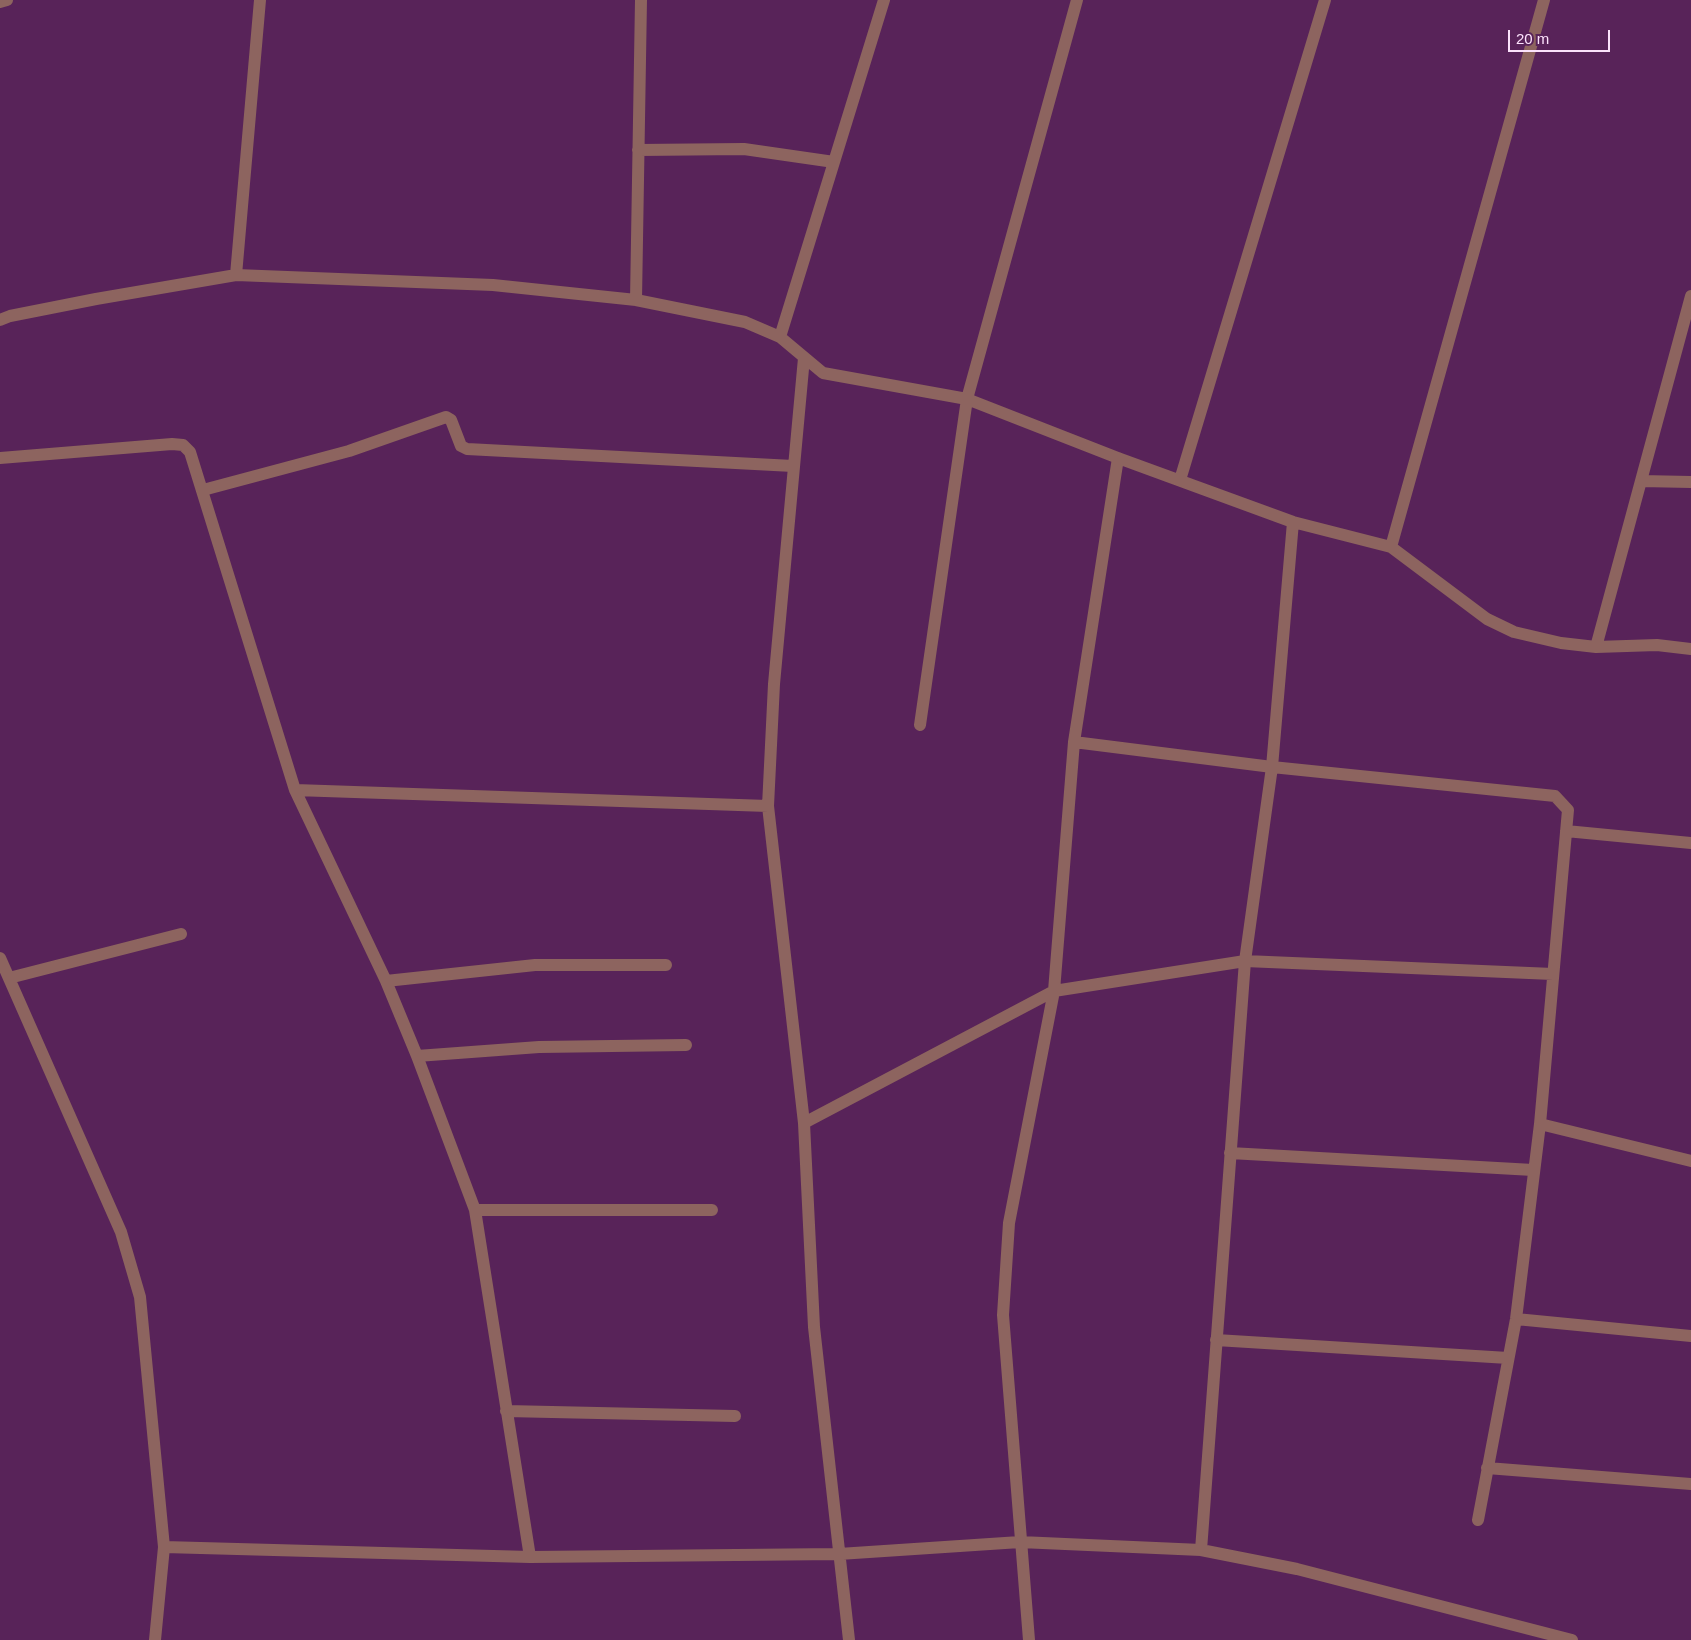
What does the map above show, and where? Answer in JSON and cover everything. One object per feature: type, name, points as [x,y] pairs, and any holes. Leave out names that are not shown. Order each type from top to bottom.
[{"type":"street","points":[[0,2],[7,0]]},
{"type":"street","points":[[236,275],[260,0]]},
{"type":"street","points":[[636,300],[641,0]]},
{"type":"street","points":[[780,337],[884,0]]},
{"type":"street","points":[[920,724],[966,399],[1077,0]]},
{"type":"street","points":[[1180,480],[1325,0]]},
{"type":"street","points":[[1391,547],[1544,0]]},
{"type":"street","points":[[638,150],[744,149],[834,162]]},
{"type":"street","points":[[0,320],[10,316],[96,299],[236,275],[494,285],[636,300],[745,322],[780,337],[824,372],[966,399],[1118,458],[1293,522],[1391,547],[1487,619],[1514,632],[1596,647],[1656,645],[1691,649]]},
{"type":"street","points":[[1596,647],[1641,481],[1687,323],[1691,296]]},
{"type":"street","points":[[804,358],[774,684],[768,806],[804,1123],[814,1327],[849,1640]]},
{"type":"street","points":[[203,490],[349,451],[446,417],[451,420],[461,446],[467,449],[793,466]]},
{"type":"street","points":[[0,458],[172,444],[183,445],[190,452],[295,790],[386,981],[418,1056],[475,1210],[530,1557]]},
{"type":"street","points":[[1029,1640],[1003,1315],[1009,1223],[1054,990],[1074,742],[1118,458]]},
{"type":"street","points":[[1641,481],[1691,482]]},
{"type":"street","points":[[1201,1550],[1245,961],[1272,767],[1293,522]]},
{"type":"street","points":[[1074,742],[1272,767],[1555,796],[1568,810],[1540,1124],[1516,1319],[1478,1520]]},
{"type":"street","points":[[295,790],[768,806]]},
{"type":"street","points":[[1566,831],[1691,844]]},
{"type":"street","points":[[9,978],[181,934]]},
{"type":"street","points":[[0,958],[121,1232],[140,1297],[164,1547],[155,1640]]},
{"type":"street","points":[[804,1123],[1054,990],[1245,961],[1553,974]]},
{"type":"street","points":[[386,981],[535,965],[666,965]]},
{"type":"street","points":[[418,1056],[539,1047],[686,1045]]},
{"type":"street","points":[[1540,1124],[1691,1161]]},
{"type":"street","points":[[1230,1153],[1533,1170]]},
{"type":"street","points":[[475,1210],[712,1210]]},
{"type":"street","points":[[1516,1319],[1691,1336]]},
{"type":"street","points":[[1216,1340],[1508,1358]]},
{"type":"street","points":[[506,1411],[735,1416]]},
{"type":"street","points":[[1487,1468],[1691,1484]]},
{"type":"street","points":[[164,1547],[530,1557],[840,1554],[1020,1542],[1201,1550],[1297,1569],[1572,1640]]}]
